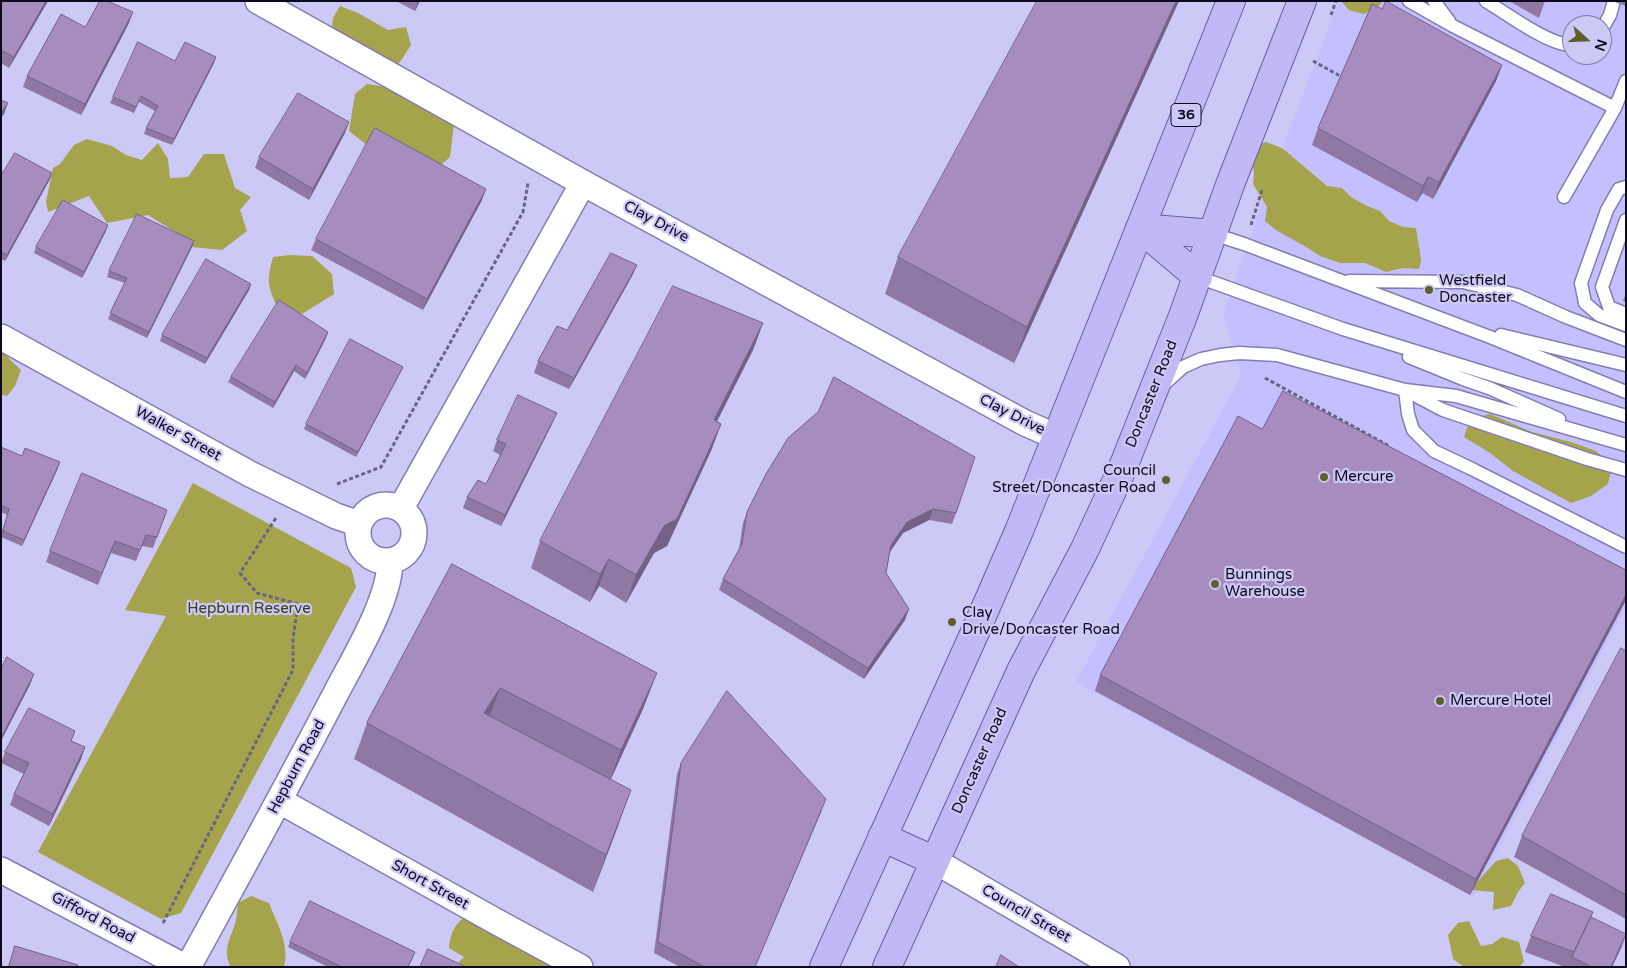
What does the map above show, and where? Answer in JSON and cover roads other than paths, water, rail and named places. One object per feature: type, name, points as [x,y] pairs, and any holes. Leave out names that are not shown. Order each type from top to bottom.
[{"type":"main road","name":"36","points":[[824,967],[1019,531],[1231,1]]},
{"type":"main road","name":"Doncaster Road","points":[[887,967],[1021,671],[1086,549],[1123,466],[1198,277],[1234,174],[1302,1]]},
{"type":"main road","points":[[1140,228],[1213,234]]},
{"type":"main road","points":[[1140,228],[1198,277]]},
{"type":"main road","points":[[882,837],[935,861]]},
{"type":"street","name":"Clay Drive","points":[[258,1],[583,183],[1025,423],[1057,438]]},
{"type":"street","points":[[401,508],[583,183]]},
{"type":"street","name":"Walker Street","points":[[1,337],[250,474],[336,516],[359,524]]},
{"type":"street","points":[[381,505],[401,508],[413,524],[412,544],[399,558],[390,561],[371,557],[364,551],[359,542],[357,533],[359,524],[364,515],[381,505]]},
{"type":"street","name":"Hepburn Road","points":[[186,967],[280,801],[374,619],[390,574],[390,561]]},
{"type":"street","name":"Short Street","points":[[280,801],[580,967]]},
{"type":"street","name":"Council Street","points":[[935,861],[1117,967]]},
{"type":"street","name":"Gifford Road","points":[[1,870],[186,967]]},
{"type":"lane","points":[[1409,1],[1453,26],[1615,108]]},
{"type":"lane","points":[[1434,1],[1453,26]]},
{"type":"lane","points":[[1486,1],[1562,43]]},
{"type":"lane","points":[[1608,15],[1614,1]]},
{"type":"lane","points":[[1564,196],[1615,108],[1626,81]]},
{"type":"lane","points":[[1626,187],[1619,189],[1607,210],[1581,282],[1585,303],[1599,315],[1626,325]]},
{"type":"lane","points":[[1626,220],[1602,287],[1609,307],[1626,314]]},
{"type":"lane","points":[[1213,234],[1490,337],[1626,392]]},
{"type":"lane","points":[[1198,277],[1343,329],[1626,416]]},
{"type":"lane","points":[[1342,281],[1463,282],[1517,295],[1566,317],[1626,340]]},
{"type":"lane","points":[[1343,329],[1463,380],[1489,388],[1598,436]]},
{"type":"lane","points":[[1490,337],[1496,334],[1626,365]]},
{"type":"lane","points":[[1150,398],[1184,366],[1220,354],[1252,353],[1286,357],[1405,390],[1456,396],[1626,445]]},
{"type":"lane","points":[[1405,390],[1408,414],[1413,430],[1434,451],[1472,468],[1626,547]]},
{"type":"lane","points":[[1405,390],[1443,410],[1587,459],[1626,470]]},
{"type":"place","name":"Westfield Doncaster","points":[[1429,290]]},
{"type":"place","name":"Mercure","points":[[1324,477]]},
{"type":"place","name":"Council Street/Doncaster Road","points":[[1166,480]]},
{"type":"place","name":"Bunnings Warehouse","points":[[1215,584]]},
{"type":"place","name":"Clay Drive/Doncaster Road","points":[[952,622]]},
{"type":"place","name":"Mercure Hotel","points":[[1440,701]]},
{"type":"park label","name":"Hepburn Reserve","points":[[249,609]]}]
